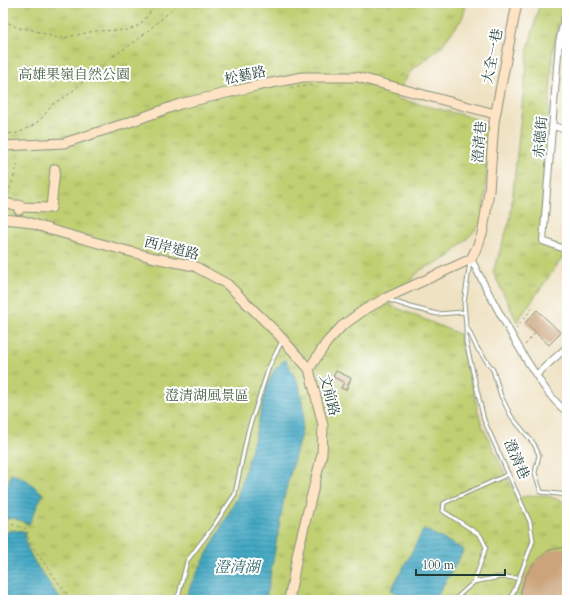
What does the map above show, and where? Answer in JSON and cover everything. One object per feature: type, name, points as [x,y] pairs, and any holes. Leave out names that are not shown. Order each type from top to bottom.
[{"type":"street","name":"大全一巷","points":[[495,114],[518,3]]},
{"type":"street","name":"赤德街","points":[[567,9],[559,42],[543,241],[567,250]]},
{"type":"street","points":[[559,42],[567,44]]},
{"type":"street","name":"松藝路","points":[[3,146],[64,143],[128,123],[180,104],[256,86],[303,77],[357,77],[495,114]]},
{"type":"street","name":"澄清巷","points":[[471,259],[483,231],[489,191],[495,114]]},
{"type":"street","points":[[553,126],[567,130]]},
{"type":"street","points":[[4,202],[14,206],[19,205],[19,207],[51,208],[56,169]]},
{"type":"street","points":[[17,220],[19,207]]},
{"type":"street","name":"西岸道路","points":[[3,218],[17,220],[155,258],[194,266],[227,284],[309,368]]},
{"type":"street","points":[[471,259],[509,332],[536,375],[552,396],[567,412]]},
{"type":"street","name":"文前路","points":[[289,600],[298,551],[322,454],[323,425],[309,368],[327,342],[342,326],[364,310],[386,298],[471,259]]},
{"type":"street","points":[[536,375],[567,347]]},
{"type":"lane","name":"澄清巷","points":[[471,259],[464,303],[466,342],[484,420],[530,522],[533,541],[514,591],[509,600]]},
{"type":"lane","points":[[386,298],[437,314],[465,312]]},
{"type":"lane","name":"澄清巷","points":[[466,325],[477,348],[493,370],[501,396],[511,416],[534,444],[539,455],[535,473],[541,492],[567,495]]},
{"type":"lane","points":[[174,600],[179,594],[187,561],[213,527],[235,494],[248,431],[269,366],[283,340]]},
{"type":"lane","points":[[454,600],[474,582],[486,547],[480,534],[443,511],[444,503],[509,474]]},
{"type":"lane","points":[[474,582],[500,577],[518,578]]},
{"type":"path","points":[[3,20],[18,28],[29,29],[58,38],[64,38],[94,31],[128,30],[140,25],[157,3]]},
{"type":"path","points":[[3,134],[18,133],[32,126],[53,104],[78,88],[112,58],[136,41],[178,3]]},
{"type":"path","points":[[291,88],[313,85]]},
{"type":"path","points":[[4,202],[18,164]]},
{"type":"path","points":[[516,329],[533,307]]},
{"type":"path","points":[[525,345],[535,333]]},
{"type":"path","points":[[3,529],[8,523],[27,529],[29,542],[71,600]]},
{"type":"green space","name":"澄清湖風景區","points":[[3,3],[467,3],[462,19],[440,48],[410,72],[395,98],[470,117],[490,125],[483,222],[449,257],[420,270],[390,305],[459,334],[481,423],[517,498],[542,495],[560,500],[567,504],[567,600],[3,600]]},
{"type":"green space","points":[[540,3],[564,3],[553,49],[540,242],[567,251],[517,322],[493,272],[510,220],[528,49]]},
{"type":"water","name":"澄清湖","points":[[285,359],[299,385],[304,412],[302,430],[285,493],[266,600],[185,600],[191,584],[237,498],[254,440],[267,386],[274,370]]},
{"type":"water","points":[[11,473],[28,481],[43,494],[29,524],[13,518],[3,520],[3,504]]},
{"type":"water","points":[[424,529],[464,550],[435,600],[411,600],[391,590]]},
{"type":"water","points":[[11,530],[24,531],[27,547],[35,563],[61,600],[3,600],[3,535]]},
{"type":"building","points":[[537,310],[561,333],[549,345],[525,323]]},
{"type":"building","points":[[336,371],[351,378],[346,390],[341,388],[344,382],[333,377]]},
{"type":"building","points":[[567,547],[567,600],[521,600],[521,590],[526,575],[535,562],[549,550]]},
{"type":"park label","name":"高雄果嶺自然公園","points":[[74,74]]}]
